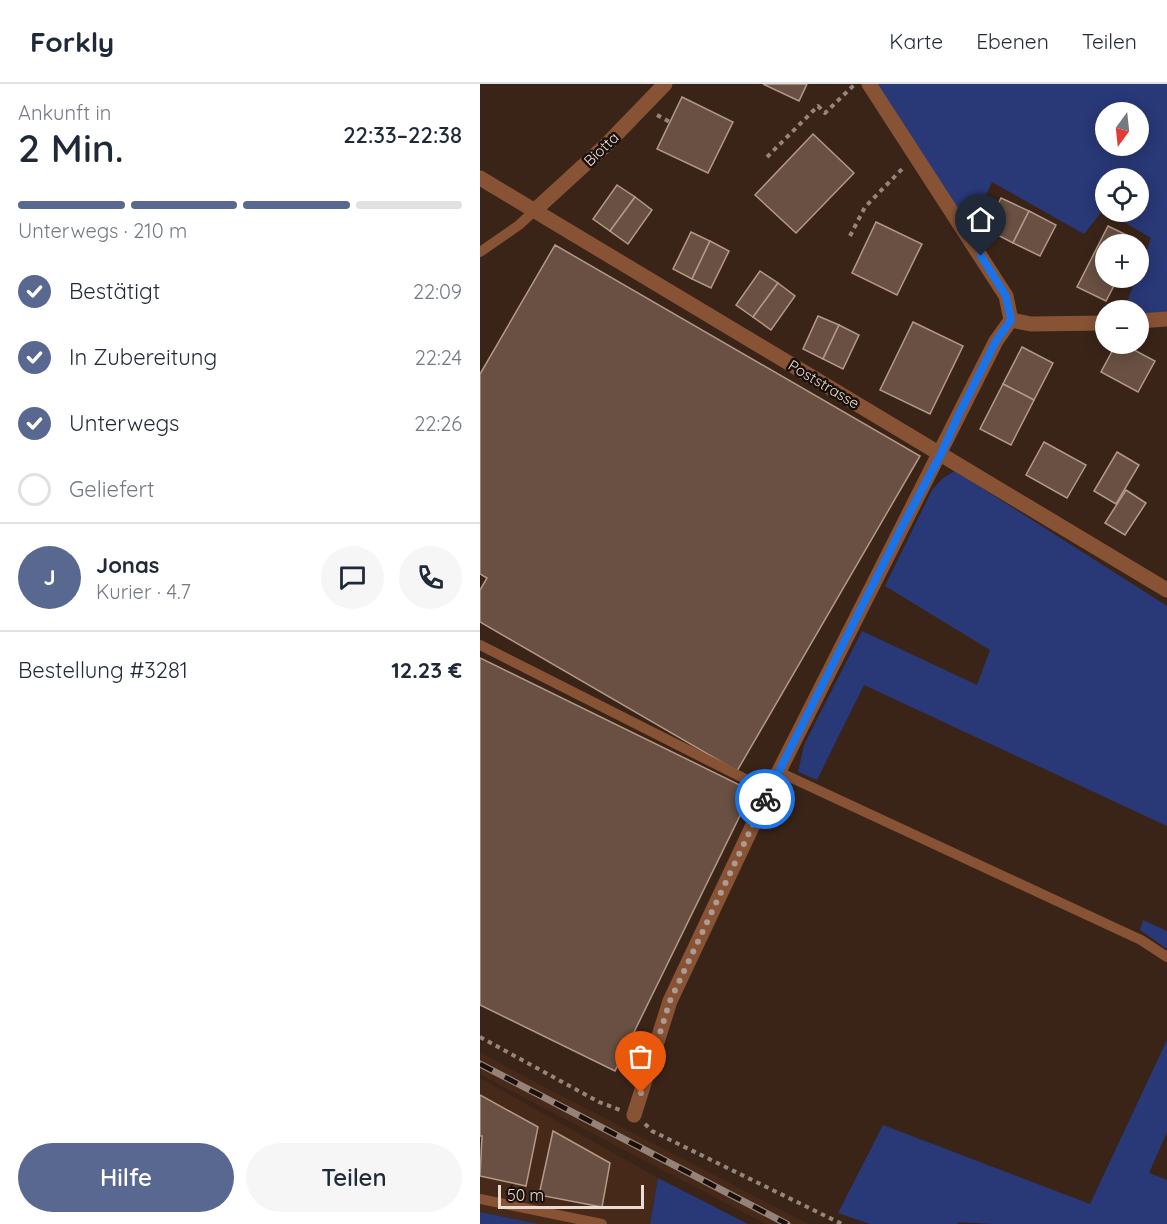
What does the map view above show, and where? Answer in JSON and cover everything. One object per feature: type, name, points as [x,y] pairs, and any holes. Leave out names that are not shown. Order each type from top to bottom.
[{"type":"street","name":"Biotta","points":[[534,211],[606,145],[665,84]]},
{"type":"street","points":[[634,1115],[670,1001],[778,772],[941,454],[996,341],[1011,320],[1006,296],[869,84]]},
{"type":"street","name":"Poststrasse","points":[[480,178],[1167,591]]},
{"type":"street","points":[[1149,320],[1167,319]]},
{"type":"street","points":[[1011,320],[1031,324],[1095,323]]},
{"type":"lane","points":[[480,252],[519,225],[534,211]]},
{"type":"lane","points":[[480,645],[769,791]]},
{"type":"lane","points":[[778,772],[1142,940],[1167,957]]},
{"type":"lane","points":[[480,1199],[602,1224]]},
{"type":"path","points":[[767,157],[818,106],[825,113],[854,84]]},
{"type":"path","points":[[850,236],[864,207],[915,156]]},
{"type":"path","points":[[480,1037],[599,1102],[634,1115],[652,1131],[842,1224]]},
{"type":"shaded area","points":[[869,84],[1167,84],[1167,319],[1149,320],[1149,300],[1128,300],[1132,288],[1149,288],[1151,238],[1149,234],[1144,234],[1124,222],[1149,222],[1149,168],[1095,168],[1095,220],[1084,234],[992,182],[968,236]]},
{"type":"shaded area","points":[[955,471],[1167,606],[1167,826],[864,685],[817,780],[798,772],[804,745],[862,631],[977,685],[990,650],[885,586],[932,490],[943,478]]},
{"type":"shaded area","points":[[1143,920],[1167,931],[1167,949],[1140,930]]},
{"type":"shaded area","points":[[1167,1040],[1167,1132],[1149,1173],[1167,1180],[1167,1224],[959,1222],[957,1224],[870,1224],[838,1213],[883,1125],[1090,1204]]},
{"type":"shaded area","points":[[480,1052],[808,1224],[766,1224],[498,1084],[480,1074]]},
{"type":"shaded area","points":[[480,1078],[658,1178],[650,1224],[539,1224],[480,1212]]},
{"type":"shaded area","points":[[658,1178],[748,1224],[650,1224]]},
{"type":"shaded area","points":[[480,1212],[539,1224],[480,1224]]},
{"type":"building","points":[[763,84],[807,84],[799,101]]},
{"type":"building","points":[[682,97],[733,122],[708,173],[657,149]]},
{"type":"building","points":[[813,134],[854,173],[796,233],[755,195]]},
{"type":"building","points":[[617,185],[635,197],[610,231],[593,219]]},
{"type":"building","points":[[635,197],[652,210],[628,244],[610,231]]},
{"type":"building","points":[[1001,198],[1029,211],[1013,243],[986,229]]},
{"type":"building","points":[[1029,211],[1056,225],[1040,256],[1013,243]]},
{"type":"building","points":[[876,222],[922,244],[897,295],[852,273]]},
{"type":"building","points":[[1108,226],[1125,234],[1104,234]]},
{"type":"building","points":[[691,232],[710,241],[692,279],[673,269]]},
{"type":"building","points":[[710,241],[729,251],[711,288],[692,279]]},
{"type":"building","points":[[555,245],[920,456],[737,771],[480,622],[480,590],[487,578],[480,574],[480,374]]},
{"type":"building","points":[[1095,252],[1095,288],[1113,288],[1107,300],[1104,300],[1077,287]]},
{"type":"building","points":[[760,271],[778,283],[753,317],[736,305]]},
{"type":"building","points":[[778,283],[795,296],[771,330],[753,317]]},
{"type":"building","points":[[818,316],[839,325],[823,359],[803,349]]},
{"type":"building","points":[[913,322],[963,346],[930,414],[880,390]]},
{"type":"building","points":[[839,325],[859,335],[843,369],[823,359]]},
{"type":"building","points":[[1022,347],[1053,363],[1034,400],[1003,384]]},
{"type":"building","points":[[1111,354],[1142,354],[1155,361],[1138,392],[1101,372]]},
{"type":"building","points":[[1003,384],[1034,400],[1011,445],[980,429]]},
{"type":"building","points":[[1044,442],[1086,465],[1067,498],[1026,475]]},
{"type":"building","points":[[1117,452],[1139,465],[1116,504],[1094,491]]},
{"type":"building","points":[[1126,490],[1146,503],[1125,535],[1105,523]]},
{"type":"building","points":[[480,658],[752,791],[615,1071],[480,1005]]},
{"type":"building","points":[[480,1095],[538,1127],[526,1186],[480,1176],[482,1136],[480,1136]]},
{"type":"building","points":[[553,1131],[610,1163],[602,1207],[539,1195]]},
{"type":"railway","points":[[480,1064],[787,1224]]},
{"type":"way so far","points":[[641,1093],[670,1001],[765,799]]},
{"type":"route","points":[[765,799],[996,341],[1011,320],[1006,296],[981,256]]}]
